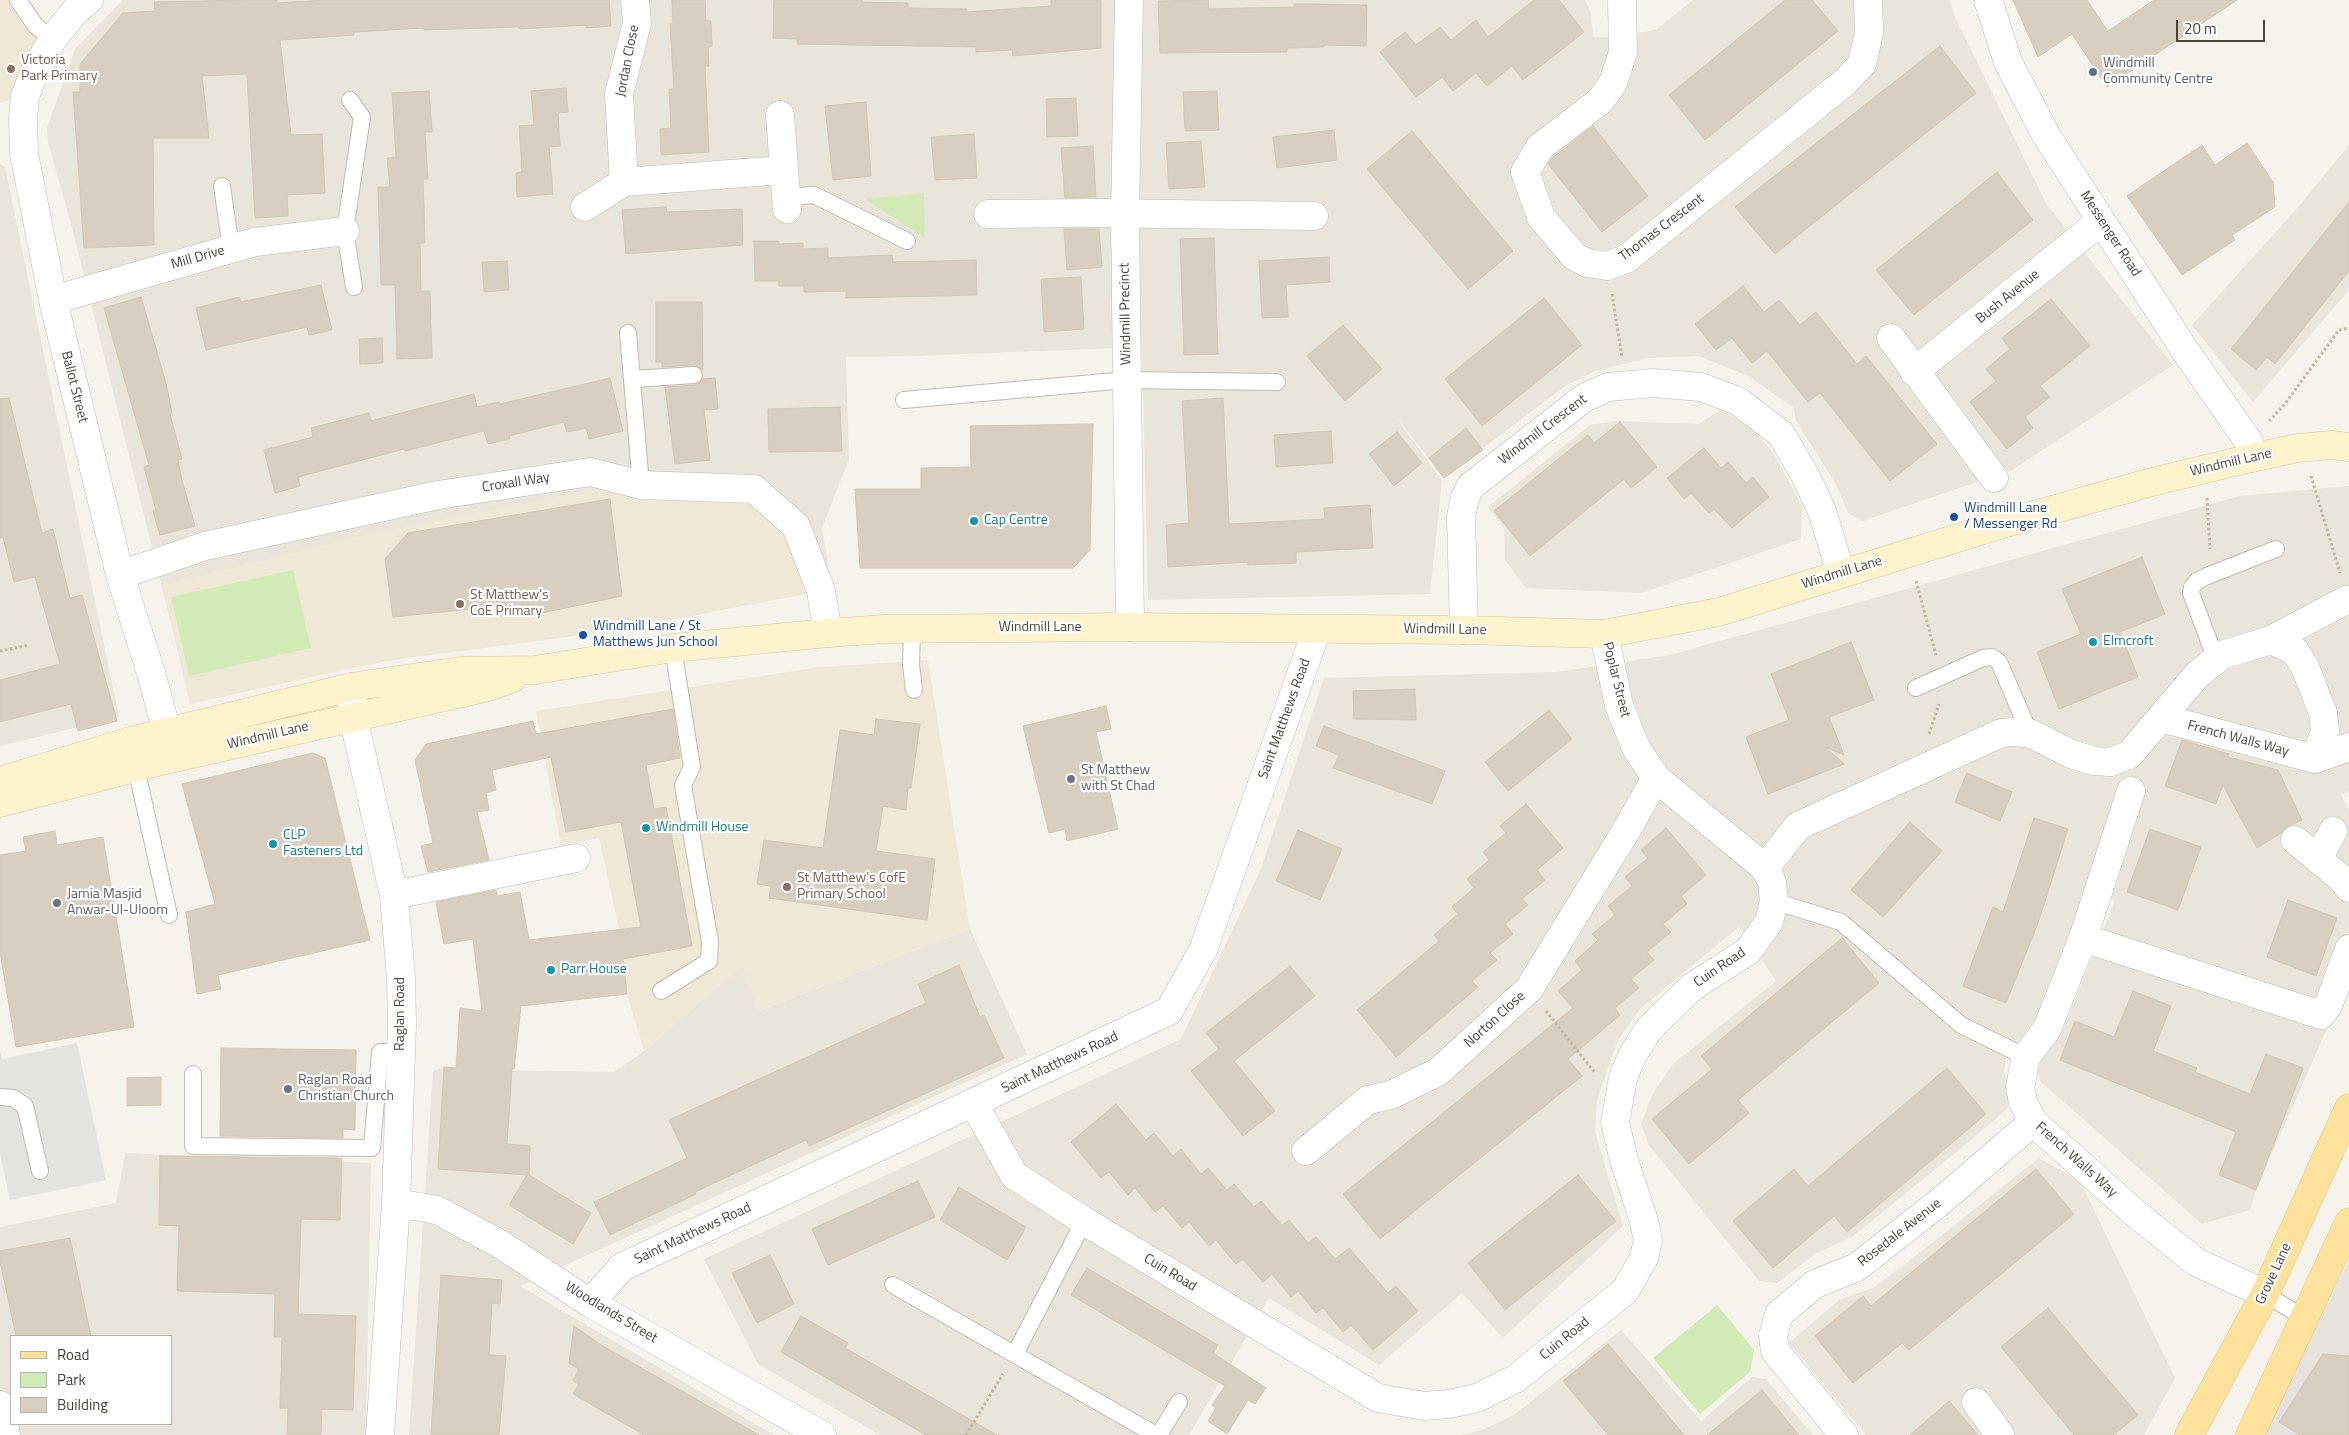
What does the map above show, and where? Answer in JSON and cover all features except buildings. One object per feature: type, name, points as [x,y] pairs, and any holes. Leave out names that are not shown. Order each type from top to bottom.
[{"type":"main road","name":"Windmill Lane","points":[[0,781],[167,732],[351,687],[460,671],[535,670],[673,648],[828,633],[912,629],[1130,628],[1464,630],[1604,634],[1719,612],[1840,573],[2148,483],[2250,450],[2343,444]]},
{"type":"main road","name":"Windmill Lane","points":[[0,803],[145,765],[488,687],[535,670]]},
{"type":"main road","name":"Grove Lane","points":[[2189,1435],[2265,1294],[2349,1108]]},
{"type":"main road","points":[[2250,1435],[2306,1319],[2349,1222]]},
{"type":"street","name":"Ballot Street","points":[[89,0],[75,11],[52,40],[35,70],[25,96],[11,121],[24,154],[53,300],[120,575],[151,673],[167,732]]},
{"type":"street","name":"Jordan Close","points":[[624,182],[619,94],[637,23],[635,0]]},
{"type":"street","name":"Windmill Precinct","points":[[1129,0],[1125,214],[1130,628]]},
{"type":"street","name":"Thomas Crescent","points":[[1622,0],[1623,52],[1614,83],[1600,101],[1540,148],[1525,172],[1540,217],[1574,256],[1587,263],[1607,266],[1626,259],[1845,82],[1862,64],[1869,33],[1868,0]]},
{"type":"street","name":"Messenger Road","points":[[1988,0],[2008,62],[2046,135],[2250,450]]},
{"type":"street","points":[[780,115],[787,203]]},
{"type":"street","points":[[586,207],[624,182],[784,170]]},
{"type":"street","points":[[988,214],[1314,216]]},
{"type":"street","name":"Bush Avenue","points":[[1914,372],[2101,221]]},
{"type":"street","name":"Mill Drive","points":[[53,300],[255,242],[345,231]]},
{"type":"street","points":[[1891,338],[1914,372],[1994,478]]},
{"type":"street","name":"Windmill Crescent","points":[[1464,630],[1461,518],[1465,497],[1471,486],[1584,398],[1608,387],[1654,382],[1701,387],[1738,400],[1781,434],[1805,475],[1822,511],[1840,573]]},
{"type":"street","name":"Croxall Way","points":[[120,575],[205,546],[438,494],[591,472],[641,485],[754,489],[796,526],[820,590],[828,633]]},
{"type":"street","name":"French Walls Way","points":[[2265,1294],[2196,1262],[2136,1214],[2034,1122],[2022,1102],[2020,1087],[2026,1057],[2046,1028],[2083,938],[2131,771],[2160,718],[2198,674],[2222,655],[2270,640],[2346,600]]},
{"type":"street","name":"Saint Matthews Road","points":[[590,1303],[622,1267],[974,1104],[1169,1011],[1203,950],[1317,629]]},
{"type":"street","name":"Poplar Street","points":[[1604,634],[1619,705],[1636,748],[1656,778]]},
{"type":"street","points":[[2270,640],[2295,651],[2305,667],[2323,713],[2325,731],[2315,759]]},
{"type":"street","name":"Raglan Road","points":[[351,687],[353,717],[394,895],[402,978],[396,1202],[380,1435]]},
{"type":"street","points":[[273,706],[293,714],[343,702],[353,717]]},
{"type":"street","name":"French Walls Way","points":[[2160,718],[2315,759]]},
{"type":"street","points":[[167,732],[174,742],[220,733],[234,744]]},
{"type":"street","points":[[145,765],[164,745],[167,732]]},
{"type":"street","points":[[1656,778],[1765,868],[1798,826],[2001,733],[2030,734],[2071,754],[2094,762],[2110,762],[2131,771]]},
{"type":"street","points":[[2315,759],[2349,747]]},
{"type":"street","name":"Norton Close","points":[[1306,1150],[1368,1100],[1391,1095],[1438,1072],[1529,989],[1626,832],[1656,778]]},
{"type":"street","points":[[2318,860],[2334,830]]},
{"type":"street","points":[[2295,840],[2341,878],[2349,888]]},
{"type":"street","points":[[394,895],[576,858]]},
{"type":"street","name":"Cuin Road","points":[[974,1104],[1014,1175],[1084,1221],[1378,1398],[1424,1406],[1449,1404],[1476,1398],[1515,1379],[1624,1291],[1644,1258],[1648,1240],[1615,1123],[1618,1101],[1632,1056],[1649,1029],[1692,987],[1748,951],[1769,922],[1774,901],[1772,882],[1765,868]]},
{"type":"street","points":[[2083,938],[2321,1015],[2328,1006],[2349,949]]},
{"type":"street","name":"Rosedale Avenue","points":[[1844,1435],[1775,1351],[1773,1336],[1779,1314],[1815,1284],[1857,1267],[1941,1201],[2034,1122]]},
{"type":"street","name":"Woodlands Street","points":[[396,1202],[437,1210],[500,1244],[590,1303],[822,1435]]},
{"type":"street","points":[[1976,1402],[2000,1435]]},
{"type":"street","points":[[0,1405],[6,1435]]},
{"type":"lane","points":[[18,0],[35,25],[52,40]]},
{"type":"lane","points":[[350,100],[362,117],[345,231],[354,287]]},
{"type":"lane","points":[[222,186],[231,249]]},
{"type":"lane","points":[[787,203],[814,195],[907,241]]},
{"type":"lane","points":[[628,333],[634,379],[641,485]]},
{"type":"lane","points":[[634,379],[694,375]]},
{"type":"lane","points":[[904,400],[1127,380],[1277,382]]},
{"type":"lane","points":[[2216,660],[2191,593],[2192,587],[2197,581],[2276,548]]},
{"type":"lane","points":[[912,629],[914,690]]},
{"type":"lane","points":[[661,991],[709,961],[710,942],[683,785],[692,767],[673,648]]},
{"type":"lane","points":[[1916,688],[1982,658],[1992,657],[1999,662],[2030,734]]},
{"type":"lane","points":[[145,765],[169,915]]},
{"type":"lane","points":[[1774,901],[1841,922],[1961,1025],[2026,1057]]},
{"type":"lane","points":[[372,1148],[380,1052],[401,1052]]},
{"type":"lane","points":[[193,1074],[192,1146],[372,1148],[398,1139]]},
{"type":"lane","points":[[0,1097],[13,1098],[25,1106],[40,1171]]},
{"type":"lane","points":[[1015,1354],[1084,1221]]},
{"type":"lane","points":[[893,1285],[1157,1435],[1178,1402]]},
{"type":"lane","points":[[2265,1294],[2306,1319]]},
{"type":"path","points":[[1607,266],[1627,385]]},
{"type":"path","points":[[2250,450],[2339,330],[2349,328]]},
{"type":"path","points":[[2298,448],[2313,480],[2324,522],[2335,551],[2346,600]]},
{"type":"path","points":[[0,651],[29,645]]},
{"type":"path","points":[[1529,989],[1618,1101]]},
{"type":"path","points":[[966,1435],[1015,1354]]},
{"type":"shaded area","name":"Victoria Park Primary","points":[[0,0],[28,0],[38,38],[8,101],[0,103]]},
{"type":"shaded area","points":[[123,0],[1585,0],[1591,13],[1593,37],[1615,37],[1656,30],[1693,0],[1950,0],[1954,15],[2047,205],[2173,365],[2012,470],[1863,521],[1848,513],[1836,484],[1796,421],[1794,408],[1748,376],[1699,356],[1648,358],[1596,371],[1565,386],[1444,478],[1393,413],[1442,481],[1430,594],[1148,600],[1142,347],[846,357],[849,459],[822,528],[832,588],[612,620],[256,685],[187,687],[73,231],[48,142],[47,128],[75,49]]},
{"type":"shaded area","points":[[2349,145],[2349,290],[2253,402],[2192,325],[2299,206]]},
{"type":"shaded area","points":[[0,164],[5,167],[119,717],[0,746]]},
{"type":"shaded area","points":[[1721,410],[1748,425],[1772,451],[1802,506],[1801,539],[1641,593],[1526,588],[1505,560],[1504,528],[1488,507],[1590,425],[1617,421],[1699,424]]},
{"type":"shaded area","points":[[2349,486],[2349,791],[2341,795],[2349,811],[2349,978],[2256,1190],[2250,1210],[2202,1224],[2041,1082],[2036,1067],[2064,1026],[2115,901],[2087,888],[2040,1014],[2019,1041],[2007,1050],[2004,1070],[2009,1097],[2007,1109],[1852,1237],[1815,1254],[1777,1283],[1759,1281],[1649,1145],[1641,1124],[1653,1093],[1673,1064],[1776,981],[1739,927],[1640,1009],[1618,1040],[1597,1100],[1595,1132],[1623,1226],[1503,1338],[1462,1293],[1379,1365],[1269,1298],[1189,1435],[880,1435],[758,1364],[704,1259],[1181,1039],[1261,869],[1324,678],[1557,672],[1670,655],[2240,496]]},
{"type":"shaded area","name":"St Matthew's CoE Primary","points":[[611,487],[754,496],[787,527],[821,591],[583,635],[385,661],[190,704],[162,585],[364,535]]},
{"type":"shaded area","name":"St Matthew's CofE Primary School","points":[[928,660],[970,929],[757,1011],[743,966],[644,1051],[627,994],[619,929],[599,838],[561,846],[536,711],[820,667]]},
{"type":"shaded area","points":[[970,929],[1027,1054],[520,1286],[774,1435],[409,1435],[433,1071],[444,1067],[487,1070],[614,1072],[644,1051],[743,965],[758,1011]]},
{"type":"shaded area","points":[[77,1043],[106,1180],[10,1200],[0,1154],[0,1051],[2,1059]]},
{"type":"shaded area","points":[[125,1153],[371,1163],[366,1435],[0,1435],[0,1227],[116,1203]]},
{"type":"shaded area","points":[[2039,1158],[2080,1181],[2175,1378],[2144,1435],[1866,1435],[1789,1343],[1839,1300],[1873,1288]]},
{"type":"shaded area","points":[[2349,1260],[2349,1435],[2264,1435]]},
{"type":"shaded area","points":[[1621,1330],[1701,1421],[1752,1377],[1766,1379],[1813,1435],[1460,1435],[1482,1430],[1514,1415]]},
{"type":"green space","points":[[924,193],[925,238],[865,199]]},
{"type":"green space","points":[[293,570],[311,648],[189,676],[171,597]]},
{"type":"green space","points":[[1717,1305],[1754,1350],[1750,1372],[1700,1414],[1653,1358]]},
{"type":"place","name":"Victoria Park Primary","points":[[11,69]]},
{"type":"place","name":"Windmill Community Centre","points":[[2093,72]]},
{"type":"place","name":"Windmill Lane / Messenger Rd","points":[[1954,517]]},
{"type":"place","name":"Cap Centre","points":[[974,521]]},
{"type":"place","name":"St Matthew's CoE Primary","points":[[460,604]]},
{"type":"place","name":"Windmill Lane / St Matthews Jun School","points":[[583,635]]},
{"type":"place","name":"Elmcroft","points":[[2093,642]]},
{"type":"place","name":"St Matthew with St Chad","points":[[1071,779]]},
{"type":"place","name":"Windmill House","points":[[646,828]]},
{"type":"place","name":"CLP Fasteners Ltd","points":[[273,844]]},
{"type":"place","name":"St Matthew's CofE Primary School","points":[[787,887]]},
{"type":"place","name":"Jamia Masjid Anwar-Ul-Uloom","points":[[57,903]]},
{"type":"place","name":"Parr House","points":[[551,970]]},
{"type":"place","name":"Raglan Road Christian Church","points":[[288,1089]]}]
